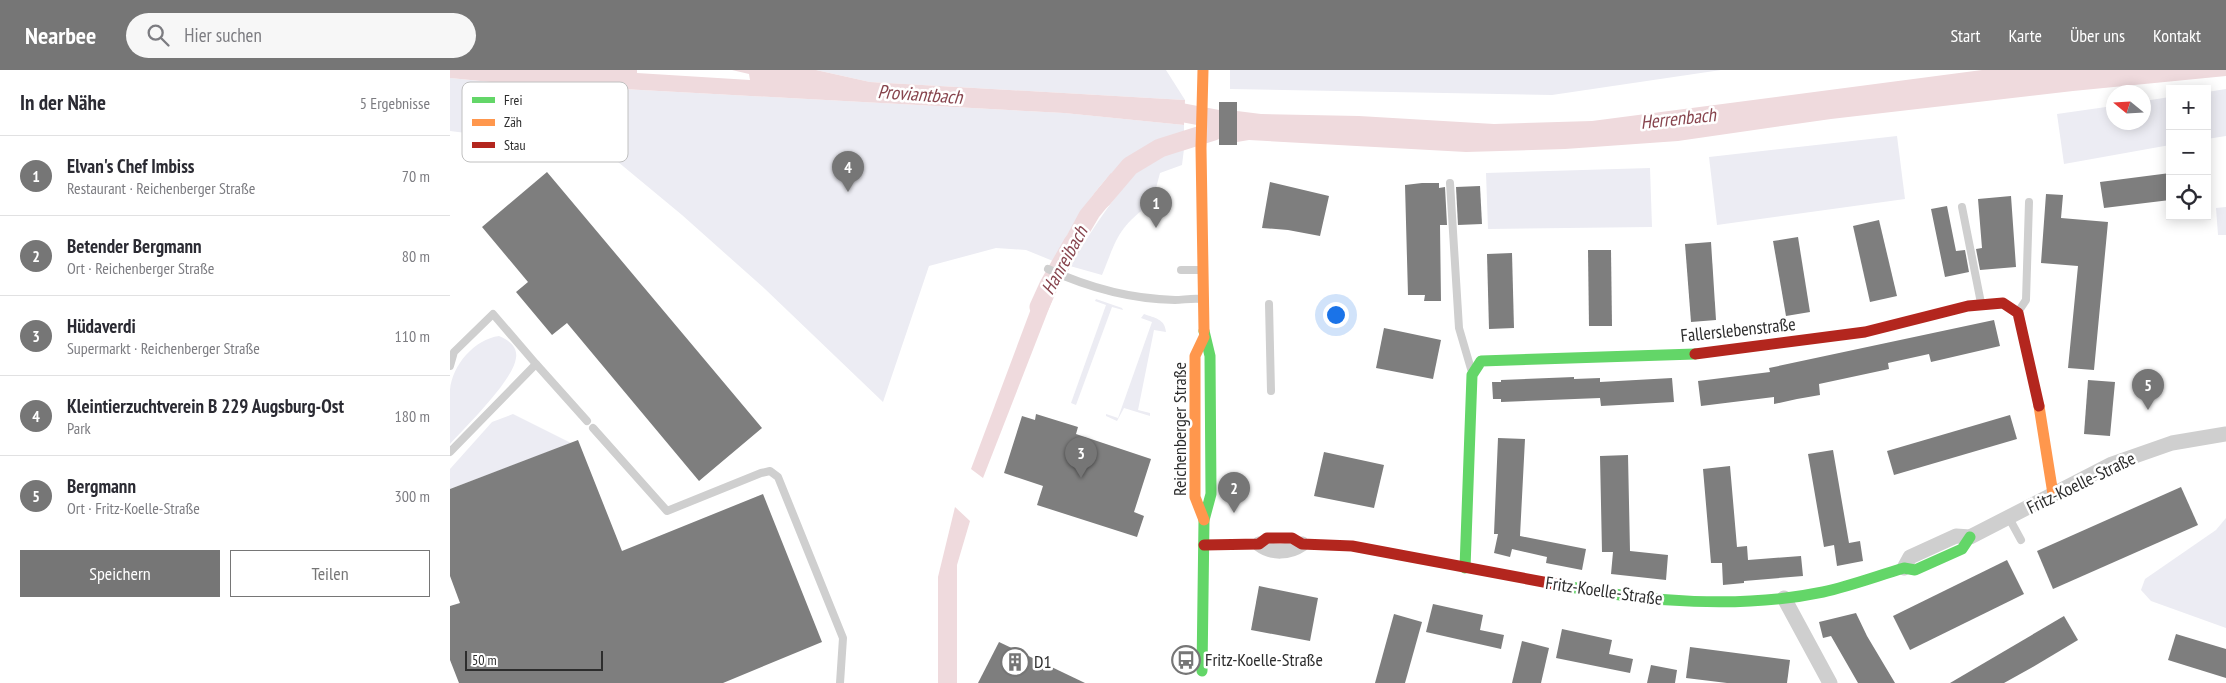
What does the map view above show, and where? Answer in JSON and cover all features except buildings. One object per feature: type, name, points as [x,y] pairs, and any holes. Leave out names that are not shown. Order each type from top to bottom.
[{"type":"street","name":"Reichenberger Straße","points":[[1202,671],[1204,520],[1211,497],[1210,356],[1204,337],[1203,299],[1201,100],[1203,70]]},
{"type":"street","name":"Fallerslebenstraße","points":[[1472,375],[1481,361],[1683,355],[1731,350],[1866,332],[1981,304],[2003,303],[2018,313]]},
{"type":"street","points":[[2018,313],[2038,402],[2053,494]]},
{"type":"street","name":"Reichenberger Straße","points":[[1204,337],[1195,356],[1194,497],[1204,520]]},
{"type":"street","points":[[1465,568],[1472,375]]},
{"type":"street","name":"Fritz-Koelle-Straße","points":[[1204,545],[1259,544],[1267,551],[1292,551],[1302,544],[1352,546],[1636,598],[1705,602],[1784,598],[1824,592],[1904,568],[1910,557],[1956,536],[1970,537],[2112,464],[2172,443],[2226,434]]},
{"type":"street","points":[[1784,598],[1830,683]]},
{"type":"lane","points":[[1450,183],[1459,328],[1472,375]]},
{"type":"lane","points":[[2018,313],[2026,300],[2029,202]]},
{"type":"lane","points":[[1962,207],[1981,304]]},
{"type":"lane","points":[[1048,269],[1089,286],[1138,297],[1177,300],[1203,299]]},
{"type":"lane","points":[[1181,270],[1203,270]]},
{"type":"lane","points":[[1269,304],[1271,391]]},
{"type":"lane","points":[[450,366],[454,352],[493,314],[587,421]]},
{"type":"lane","points":[[450,452],[536,364]]},
{"type":"lane","points":[[593,428],[667,511],[761,473],[770,471],[778,477],[843,638],[840,683]]},
{"type":"lane","points":[[2009,518],[2021,540]]},
{"type":"shaded area","points":[[816,70],[1166,70],[1185,100],[870,82]]},
{"type":"shaded area","points":[[1230,70],[1721,70],[1552,95],[1230,89]]},
{"type":"shaded area","points":[[450,78],[491,82],[462,82],[462,132],[450,131]]},
{"type":"shaded area","points":[[628,89],[1064,113],[1184,125],[1184,133],[1158,140],[1140,150],[1123,162],[1109,176],[1084,208],[1053,261],[1026,250],[996,248],[929,266],[883,402],[765,289],[682,215],[618,162],[628,162]]},
{"type":"shaded area","points":[[2226,89],[2226,136],[2211,138],[2211,91]]},
{"type":"shaded area","points":[[2166,98],[2166,146],[2064,164],[2057,114],[2106,107],[2106,130],[2151,130],[2151,100]]},
{"type":"shaded area","points":[[1897,136],[1905,199],[1717,225],[1709,157]]},
{"type":"shaded area","points":[[1184,149],[1182,165],[1160,173],[1152,203],[1132,219],[1120,234],[1102,275],[1070,266],[1109,206],[1136,173],[1153,161]]},
{"type":"shaded area","points":[[1650,168],[1652,227],[1488,229],[1486,173]]},
{"type":"shaded area","points":[[2226,207],[2226,235],[2218,235],[2216,208]]},
{"type":"shaded area","points":[[1096,299],[1123,310],[1112,307],[1076,405],[1071,403],[1106,305],[1095,301]]},
{"type":"shaded area","points":[[1144,314],[1162,322],[1166,332],[1154,330],[1138,410],[1150,413],[1150,416],[1124,408],[1117,421],[1106,416],[1106,414],[1118,418],[1152,322],[1141,318]]},
{"type":"shaded area","points":[[499,336],[514,347],[516,358],[513,368],[498,391],[450,444],[450,390],[455,371],[473,348],[490,338]]},
{"type":"shaded area","points":[[513,414],[571,443],[450,489],[450,469],[492,422]]},
{"type":"shaded area","points":[[2226,518],[2226,628],[2151,601],[2141,590],[2145,579],[2216,530]]},
{"type":"water","points":[[450,70],[637,70],[637,73],[750,80],[749,74],[732,70],[816,70],[870,82],[1185,100],[1184,125],[1064,113],[628,89],[628,82],[491,82],[450,78]]},
{"type":"water","name":"Herrenbach","points":[[1982,70],[2226,70],[2226,76],[2134,85],[2106,85],[2106,88],[1831,119],[1678,141],[1565,149],[1466,152],[1249,140],[1237,142],[1237,111],[1261,114],[1359,116],[1494,124],[1592,121]]},
{"type":"water","points":[[1184,133],[1184,149],[1157,159],[1137,172],[1123,161],[1158,140]]},
{"type":"water","points":[[1111,173],[1125,185],[1099,217],[1070,266],[1053,261],[1080,211]]},
{"type":"water","points":[[1041,282],[1057,288],[983,478],[971,469]]},
{"type":"water","points":[[955,507],[970,521],[957,565],[957,683],[938,683],[938,577]]},
{"type":"waterway","name":"Proviantbach","points":[[1159,111],[1184,113],[1243,124]]},
{"type":"waterway","name":"Hanreibach","points":[[1102,199],[1130,166],[1160,148],[1214,131]]},
{"type":"waterway","name":"Hanreibach","points":[[1039,307],[1073,243]]},
{"type":"traffic: fast","points":[[1202,671],[1204,520],[1211,494],[1210,356],[1204,331]]},
{"type":"traffic: fast","points":[[1465,568],[1472,375],[1481,361],[1695,354]]},
{"type":"traffic: fast","points":[[1565,586],[1628,596],[1694,601],[1727,602],[1792,597],[1833,590],[1904,568],[1915,570],[1962,549],[1970,537]]},
{"type":"traffic: slow","points":[[1203,70],[1201,148],[1204,331]]},
{"type":"traffic: slow","points":[[1204,337],[1195,356],[1195,497],[1204,520]]},
{"type":"traffic: slow","points":[[2039,406],[2053,494]]},
{"type":"traffic: jam","points":[[1695,354],[1865,332],[1968,306],[2003,303],[2018,313],[2039,406]]},
{"type":"traffic: jam","points":[[1204,545],[1259,544],[1267,538],[1292,538],[1302,544],[1352,546],[1565,586]]},
{"type":"place","name":"Kleintierzuchtverein B 229 Augsburg-Ost","points":[[848,192]]},
{"type":"place","name":"Elvan's Chef Imbiss","points":[[1156,228]]},
{"type":"place","name":"Bergmann","points":[[2148,410]]},
{"type":"place","name":"Hüdaverdi","points":[[1081,478]]},
{"type":"place","name":"Betender Bergmann","points":[[1234,513]]},
{"type":"place","name":"Fritz-Koelle-Straße","points":[[1186,660]]},
{"type":"place","name":"D1","points":[[1015,662]]}]
